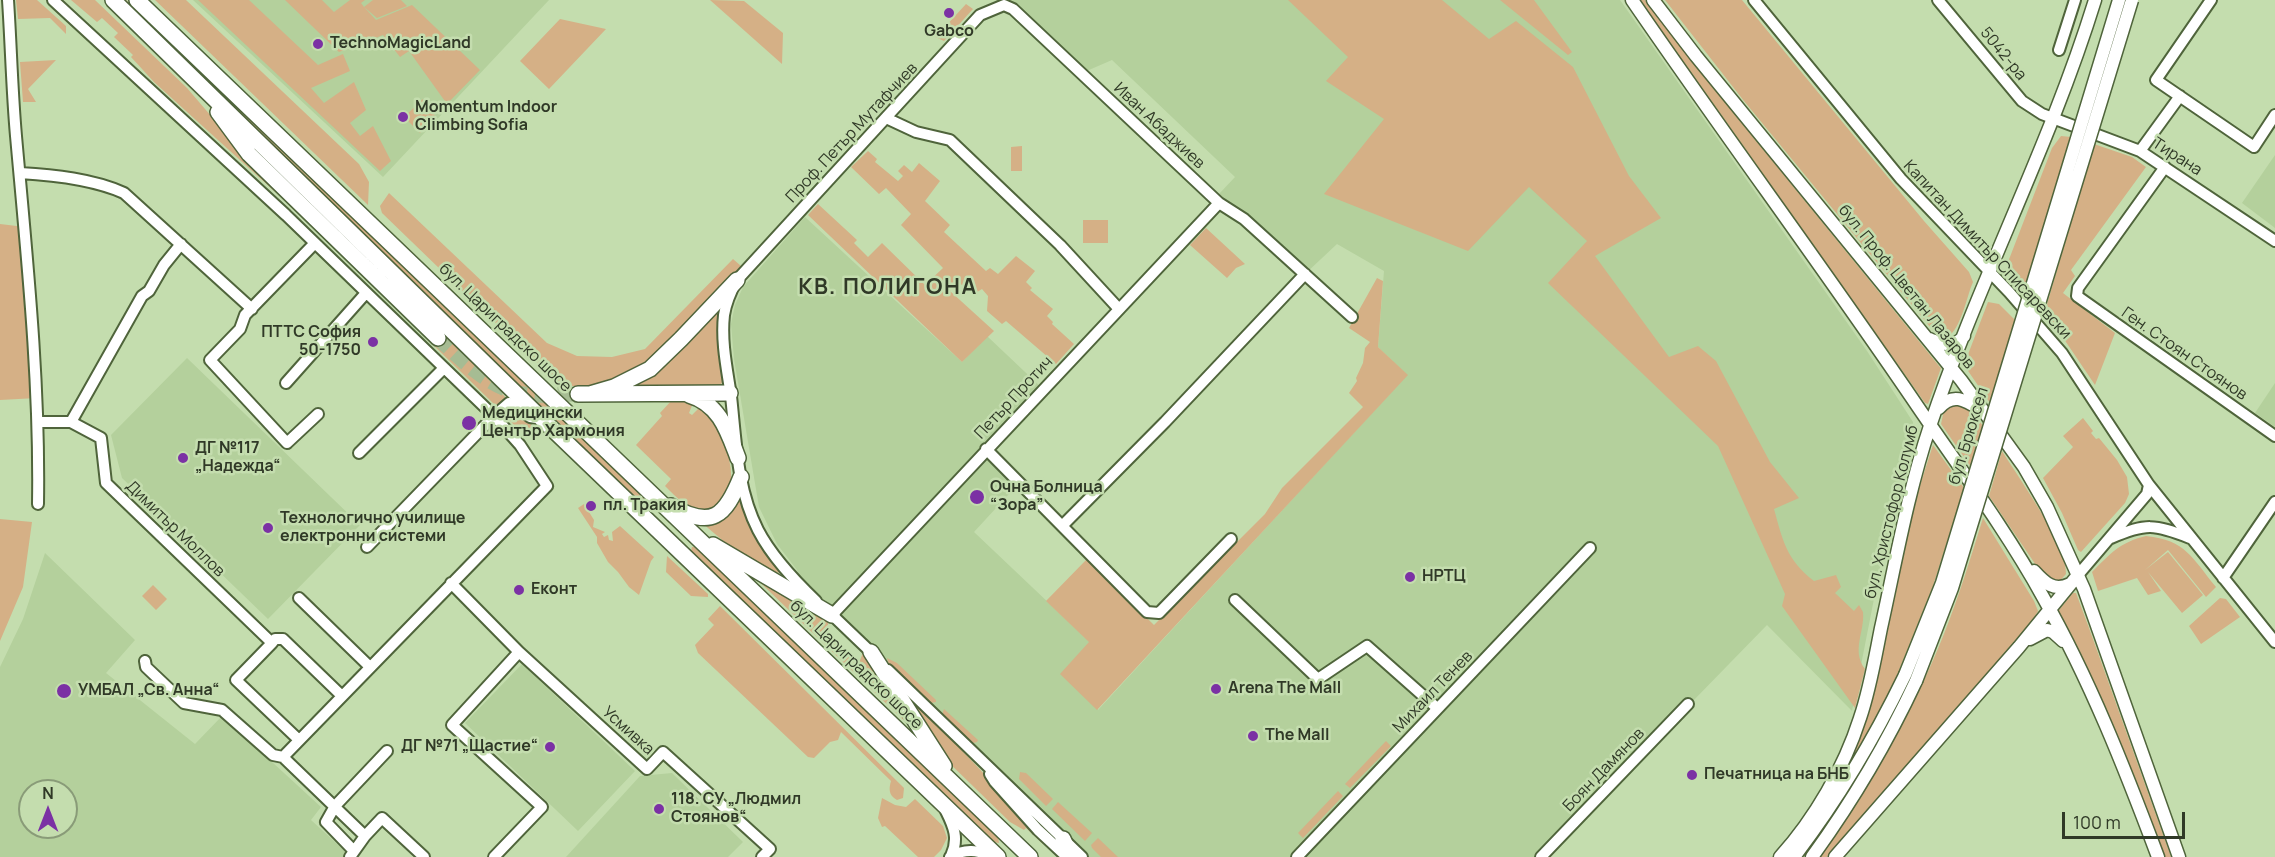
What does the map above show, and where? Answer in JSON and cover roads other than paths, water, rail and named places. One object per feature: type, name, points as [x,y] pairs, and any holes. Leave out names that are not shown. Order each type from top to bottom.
[{"type":"highway","points":[[107,0],[131,17]]},
{"type":"highway","points":[[113,0],[543,420],[998,857]]},
{"type":"highway","name":"бул. Цариградско шосе","points":[[142,4],[1030,857]]},
{"type":"highway","points":[[194,78],[249,153],[438,338]]},
{"type":"highway","points":[[730,393],[584,394],[614,387],[650,369],[737,280]]},
{"type":"highway","points":[[684,394],[700,399],[718,413],[738,458]]},
{"type":"highway","points":[[653,496],[689,515],[699,518],[710,517],[720,513],[730,503],[741,477]]},
{"type":"highway","points":[[690,531],[832,615]]},
{"type":"highway","points":[[871,652],[957,786]]},
{"type":"highway","points":[[1063,839],[1069,857]]},
{"type":"main road","points":[[1632,0],[1987,504],[2018,552],[2050,609],[2108,731],[2158,857]]},
{"type":"main road","name":"бул. Проф. Цветан Лазаров","points":[[1653,0],[1696,56],[1952,369],[2013,451],[2047,507],[2180,857]]},
{"type":"main road","name":"бул. Христофор Колумб","points":[[1784,856],[1844,758],[1860,719],[1913,485],[1931,425],[2052,118],[2095,0]]},
{"type":"main road","name":"бул. Брюксел","points":[[1812,857],[1862,782],[1891,733],[1911,678],[2119,0]]},
{"type":"main road","name":"бул. Брюксел","points":[[1784,856],[1826,813],[1858,763],[1911,678],[1952,588],[2132,0]]},
{"type":"main road","points":[[1928,339],[1951,345],[1961,341],[1965,335]]},
{"type":"main road","points":[[1936,411],[1945,402],[1956,398],[1987,414]]},
{"type":"main road","points":[[2018,552],[2049,586],[2058,588],[2074,579]]},
{"type":"main road","points":[[1835,857],[2019,647],[2074,579]]},
{"type":"main road","points":[[2019,647],[2038,633],[2047,630],[2056,634],[2070,650]]},
{"type":"street","points":[[8,0],[12,82],[39,422],[38,504]]},
{"type":"street","points":[[53,0],[315,243],[494,416],[520,445],[547,486],[284,757]]},
{"type":"street","name":"5042-ра","points":[[1938,0],[2022,101],[2032,109],[2052,118]]},
{"type":"street","points":[[2060,50],[2075,0]]},
{"type":"street","points":[[2211,0],[2156,80],[2254,147],[2275,115]]},
{"type":"street","name":"Капитан Димитър Списаревски","points":[[1760,2],[1901,179],[1990,272],[2061,353],[2149,485],[2275,642]]},
{"type":"street","name":"Иван Абаджиев","points":[[993,10],[1004,5],[1013,9],[1219,203],[1244,219],[1352,317]]},
{"type":"street","name":"Проф. Петър Мутафчиев","points":[[737,280],[980,15],[993,10]]},
{"type":"street","points":[[0,83],[12,82]]},
{"type":"street","points":[[2140,151],[2180,96]]},
{"type":"street","points":[[886,118],[916,132],[950,140],[1060,245],[1119,309]]},
{"type":"street","name":"Тирана","points":[[2052,118],[2140,151],[2275,241]]},
{"type":"street","name":"Ген. Стоян Стоянов","points":[[2165,167],[2078,288],[2077,296],[2275,436]]},
{"type":"street","points":[[20,173],[46,175],[111,187],[124,193],[252,309]]},
{"type":"street","name":"Петър Протич","points":[[832,615],[1219,203]]},
{"type":"street","points":[[315,243],[244,315],[240,329],[210,360],[287,443],[318,414]]},
{"type":"street","points":[[71,422],[142,296],[149,291],[164,265],[181,244]]},
{"type":"street","points":[[1063,525],[1165,422],[1305,274]]},
{"type":"street","name":"бул. Цариградско шосе","points":[[737,280],[727,303],[724,322],[724,355],[746,501],[764,540],[787,572],[1082,857]]},
{"type":"street","points":[[286,382],[366,293]]},
{"type":"street","points":[[359,453],[444,368]]},
{"type":"street","points":[[367,547],[494,416],[511,403],[530,417],[543,420]]},
{"type":"street","name":"Димитър Моллов","points":[[39,422],[71,422],[101,438],[106,483],[273,640],[283,639],[342,696]]},
{"type":"street","points":[[987,449],[1147,612],[1159,613],[1231,539]]},
{"type":"street","points":[[2074,579],[2147,494],[2149,485]]},
{"type":"street","points":[[2223,578],[2275,502]]},
{"type":"street","points":[[2108,539],[2136,527],[2165,530],[2190,538]]},
{"type":"street","name":"Михаил Тенев","points":[[1297,857],[1590,548]]},
{"type":"street","name":"Усмивка","points":[[452,583],[519,652],[646,769],[663,752],[766,853]]},
{"type":"street","points":[[299,598],[370,667]]},
{"type":"street","points":[[1235,600],[1318,679],[1367,646],[1437,708]]},
{"type":"street","points":[[273,640],[236,680],[299,740]]},
{"type":"street","points":[[494,857],[542,807],[452,725],[519,652]]},
{"type":"street","points":[[145,661],[146,667],[184,703],[222,710],[273,755],[284,757],[365,836]]},
{"type":"street","name":"Боян Дамянов","points":[[1541,857],[1688,704]]},
{"type":"street","points":[[387,751],[335,806],[326,822],[352,854],[382,818],[424,857]]},
{"type":"street","name":"бул. Цариградско шосе","points":[[983,760],[994,782],[1038,830],[1069,857]]},
{"type":"street","points":[[942,804],[954,830],[956,841],[950,857]]},
{"type":"street","points":[[950,857],[958,852],[972,850],[993,857]]},
{"type":"tunnel","points":[[438,338],[480,375],[505,389],[532,395],[578,394]]},
{"type":"place","name":"Gabco","points":[[949,13]]},
{"type":"place","name":"TechnoMagicLand","points":[[318,44]]},
{"type":"place","name":"Momentum Indoor Climbing Sofia","points":[[403,117]]},
{"type":"place","name":"ПТТС София 50-1750","points":[[373,342]]},
{"type":"place","name":"Медицински Център Хармония","points":[[469,423]]},
{"type":"place","name":"ДГ №117 „Надежда“","points":[[183,458]]},
{"type":"place","name":"Очна Болница “Зора”","points":[[977,497]]},
{"type":"place","name":"пл. Тракия","points":[[591,506]]},
{"type":"place","name":"Технологично училище електронни системи","points":[[268,528]]},
{"type":"place","name":"НРТЦ","points":[[1410,577]]},
{"type":"place","name":"Еконт","points":[[519,590]]},
{"type":"place","name":"Arena The Mall","points":[[1216,689]]},
{"type":"place","name":"УМБАЛ „Св. Анна“","points":[[64,691]]},
{"type":"place","name":"The Mall","points":[[1253,736]]},
{"type":"place","name":"ДГ №71 „Щастие“","points":[[550,747]]},
{"type":"place","name":"Печатница на БНБ","points":[[1692,775]]},
{"type":"place","name":"118. СУ „Людмил Стоянов“","points":[[659,809]]},
{"type":"district","name":"КВ. ПОЛИГОНА","points":[[888,288]]}]
